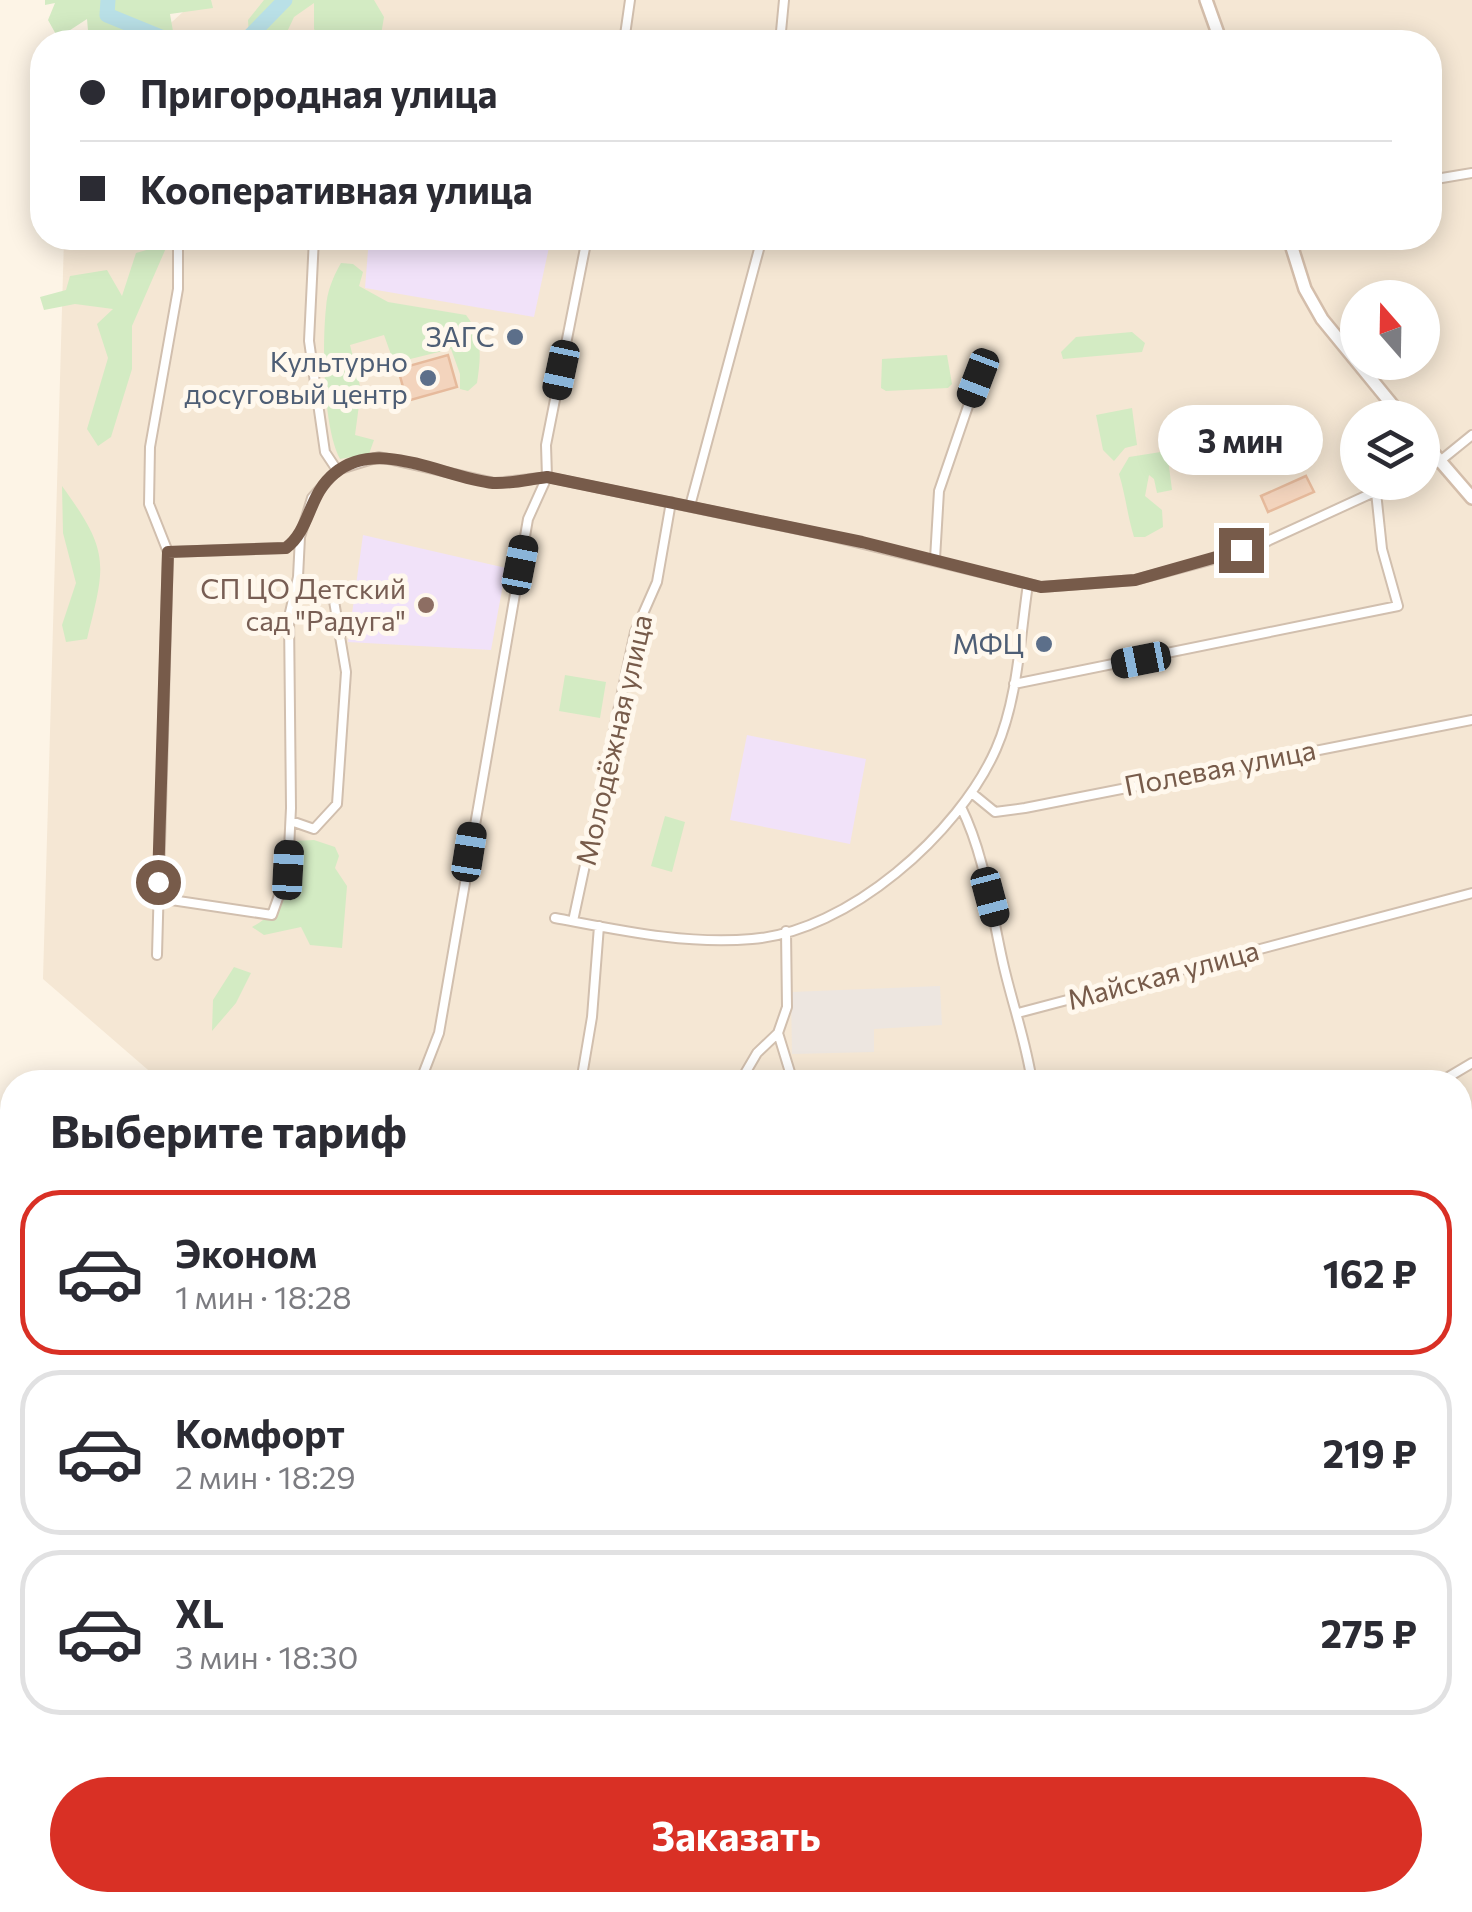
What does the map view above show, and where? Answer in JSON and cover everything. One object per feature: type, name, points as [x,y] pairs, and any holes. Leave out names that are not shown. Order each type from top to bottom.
[{"type":"main road","points":[[1206,0],[1217,30]]},
{"type":"main road","points":[[1293,250],[1305,289],[1322,318],[1388,400]]},
{"type":"main road","points":[[1440,461],[1472,498]]},
{"type":"street","points":[[626,30],[630,0]]},
{"type":"street","points":[[781,30],[784,0]]},
{"type":"street","points":[[1442,178],[1472,173]]},
{"type":"street","points":[[157,955],[168,552],[149,504],[150,447],[178,289],[178,250]]},
{"type":"street","points":[[313,250],[309,341],[324,452],[337,470]]},
{"type":"street","points":[[425,1070],[439,1033],[528,519],[547,477],[546,445],[584,250]]},
{"type":"street","points":[[690,506],[759,250]]},
{"type":"street","points":[[935,559],[939,491],[978,378]]},
{"type":"street","points":[[1440,461],[1472,435]]},
{"type":"street","points":[[158,898],[272,915],[288,870],[289,616],[298,576],[300,537],[312,498],[337,470],[379,457],[494,483],[547,477],[935,559],[1041,587],[1120,582],[1173,571],[1260,545],[1358,500]]},
{"type":"street","points":[[1014,684],[1398,606],[1382,548],[1377,500]]},
{"type":"street","name":"Молодёжная улица","points":[[572,921],[635,632],[657,582],[672,502]]},
{"type":"street","points":[[168,552],[286,548],[300,537]]},
{"type":"street","points":[[290,821],[314,829],[337,804],[346,672],[334,602],[298,576]]},
{"type":"street","points":[[555,918],[700,941],[756,939],[815,922],[886,882],[972,794],[998,745],[1014,684],[1028,584]]},
{"type":"street","name":"Полевая улица","points":[[972,794],[996,812],[1025,808],[1472,720]]},
{"type":"street","points":[[961,806],[974,834],[1030,1070]]},
{"type":"street","name":"Майская улица","points":[[1018,1013],[1472,892]]},
{"type":"street","points":[[583,1070],[592,1017],[599,926]]},
{"type":"street","points":[[747,1070],[757,1053],[778,1034],[787,1007],[786,931]]},
{"type":"street","points":[[778,1034],[788,1070]]},
{"type":"shaded area","points":[[196,0],[1472,0],[1472,1070],[148,1070],[43,979],[64,250],[1442,250],[1442,30],[163,30]]},
{"type":"shaded area","points":[[368,250],[548,250],[534,317],[365,288]]},
{"type":"shaded area","name":"СП ЦО Детский сад \"Радуга\"","points":[[363,535],[506,568],[491,650],[348,642]]},
{"type":"shaded area","points":[[747,735],[866,759],[850,844],[730,820]]},
{"type":"shaded area","points":[[940,986],[942,1025],[874,1029],[874,1052],[792,1054],[791,992]]},
{"type":"green space","points":[[45,0],[211,0],[213,8],[170,14],[173,30],[88,30],[87,19],[70,30],[54,30],[48,20],[55,3],[45,5]]},
{"type":"green space","points":[[264,0],[374,0],[384,17],[382,30],[315,30],[314,3],[294,17],[288,30],[249,30],[248,20]]},
{"type":"green space","points":[[165,250],[132,326],[132,369],[111,437],[98,446],[87,429],[108,358],[97,324],[113,309],[75,304],[44,310],[40,297],[66,290],[70,276],[107,270],[122,296],[136,253]]},
{"type":"green space","points":[[341,263],[353,264],[363,272],[359,286],[388,302],[466,315],[478,339],[480,355],[477,383],[468,391],[460,389],[460,374],[451,349],[394,363],[384,335],[350,345],[361,390],[355,435],[374,440],[369,454],[340,459],[327,407],[324,343],[328,296]]},
{"type":"green space","points":[[1132,332],[1145,343],[1142,352],[1063,359],[1061,352],[1076,337]]},
{"type":"green space","points":[[947,355],[952,384],[948,388],[881,388],[882,359]]},
{"type":"green space","points":[[1132,408],[1137,445],[1125,448],[1114,461],[1103,450],[1096,415]]},
{"type":"green space","points":[[1167,451],[1172,490],[1157,493],[1149,475],[1145,496],[1162,510],[1163,527],[1145,537],[1134,537],[1119,474],[1129,457]]},
{"type":"green space","points":[[62,486],[89,527],[100,559],[98,592],[87,639],[66,642],[62,625],[76,583],[63,533]]},
{"type":"green space","points":[[565,675],[606,682],[600,718],[559,711]]},
{"type":"green space","points":[[665,816],[685,822],[672,872],[651,866]]},
{"type":"green space","points":[[314,840],[335,847],[339,856],[335,868],[347,886],[342,948],[310,945],[301,927],[264,935],[252,927],[279,902],[291,867],[293,841]]},
{"type":"green space","points":[[234,967],[251,973],[236,1003],[212,1031],[213,1000]]},
{"type":"building","name":"Культурно досуговый центр","points":[[448,355],[457,387],[407,401],[398,369]]},
{"type":"building","points":[[1306,476],[1314,492],[1268,512],[1261,496]]},
{"type":"waterway","points":[[108,0],[107,15],[144,30]]},
{"type":"waterway","points":[[256,30],[285,0]]},
{"type":"place","name":"ЗАГС","points":[[515,337]]},
{"type":"place","name":"Культурно досуговый центр","points":[[428,378]]},
{"type":"place","name":"СП ЦО Детский сад \"Радуга\"","points":[[426,605]]},
{"type":"place","name":"МФЦ","points":[[1044,644]]},
{"type":"route","points":[[158,882],[168,552],[286,548],[300,537],[312,498],[337,470],[379,457],[494,483],[547,477],[862,542],[1041,587],[1135,580],[1241,550]]}]
